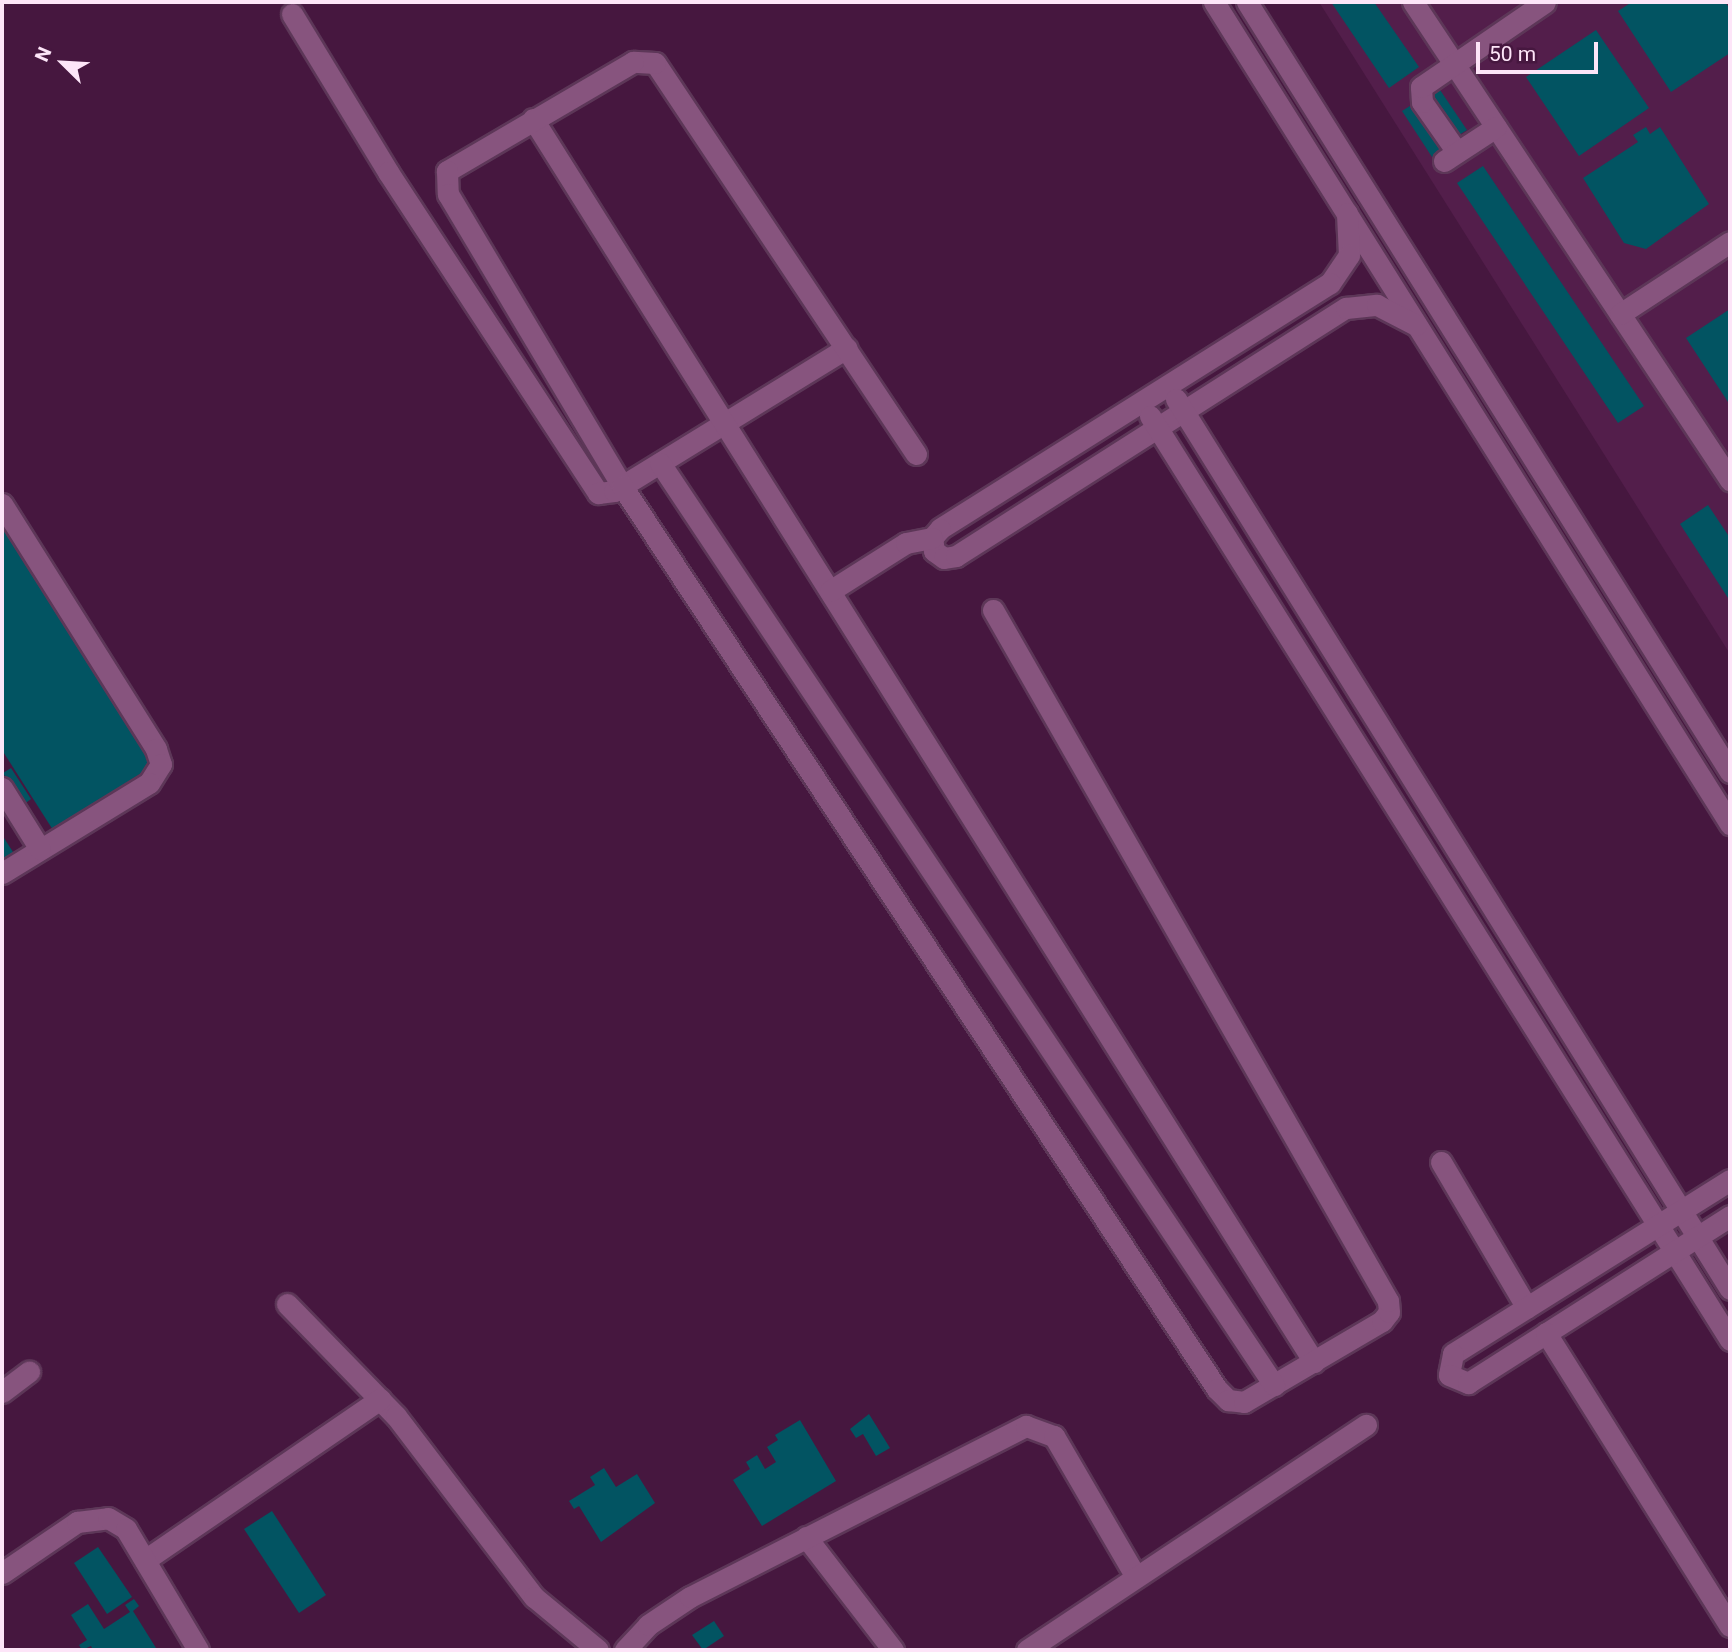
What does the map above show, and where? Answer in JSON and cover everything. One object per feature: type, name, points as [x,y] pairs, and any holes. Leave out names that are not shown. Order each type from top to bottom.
[{"type":"street","points":[[1214,2],[1730,824]]},
{"type":"street","points":[[1247,2],[1730,772]]},
{"type":"street","points":[[1413,2],[1730,480]]},
{"type":"street","points":[[1496,127],[1450,156],[1419,92],[1454,63],[1545,2]]},
{"type":"street","points":[[292,14],[388,172],[590,486],[603,494],[622,486],[846,348]]},
{"type":"street","points":[[916,454],[654,63],[633,62],[454,166],[444,179],[444,187],[622,486],[1217,1390],[1228,1400],[1244,1402],[1382,1321],[1389,1312],[1388,1301],[993,610]]},
{"type":"street","points":[[533,119],[1314,1362]]},
{"type":"street","points":[[830,591],[906,543],[932,538],[940,529],[1339,275],[1349,255],[1348,213]]},
{"type":"street","points":[[1367,246],[1386,248],[1394,238],[1392,233]]},
{"type":"street","points":[[1620,314],[1730,242]]},
{"type":"street","points":[[932,538],[938,555],[956,556],[1356,304],[1377,304],[1416,325]]},
{"type":"street","points":[[1168,385],[1730,1289]]},
{"type":"street","points":[[1141,402],[1730,1340]]},
{"type":"street","points":[[660,463],[1273,1385]]},
{"type":"street","points":[[2,505],[156,749],[161,764],[149,783],[2,873]]},
{"type":"street","points":[[2,788],[40,849]]},
{"type":"street","points":[[1441,1163],[1527,1308]]},
{"type":"street","points":[[1730,1180],[1452,1354],[1449,1375],[1468,1383],[1730,1216]]},
{"type":"street","points":[[287,1304],[380,1399],[534,1597],[597,1650]]},
{"type":"street","points":[[1546,1333],[1730,1626]]},
{"type":"street","points":[[2,1392],[29,1372]]},
{"type":"street","points":[[145,1560],[380,1399]]},
{"type":"street","points":[[1027,1650],[1366,1425]]},
{"type":"street","points":[[625,1650],[668,1609],[1016,1429],[1036,1427],[1060,1445],[1136,1577]]},
{"type":"street","points":[[2,1573],[77,1521],[98,1516],[126,1529],[198,1650]]},
{"type":"street","points":[[806,1537],[893,1650]]},
{"type":"shaded area","points":[[1319,2],[1730,2],[1730,654]]},
{"type":"building","points":[[1331,2],[1374,2],[1419,67],[1389,88]]},
{"type":"building","points":[[1632,2],[1725,2],[1730,9],[1730,53],[1671,92],[1618,11]]},
{"type":"building","points":[[1596,30],[1649,108],[1579,156],[1526,77]]},
{"type":"building","points":[[1438,87],[1467,130],[1454,138],[1426,96]]},
{"type":"building","points":[[1413,104],[1443,150],[1432,157],[1402,111]]},
{"type":"building","points":[[1646,127],[1650,134],[1660,127],[1709,204],[1646,249],[1624,243],[1583,178],[1638,142],[1633,135]]},
{"type":"building","points":[[1483,166],[1644,406],[1618,423],[1457,183]]},
{"type":"building","points":[[1730,309],[1730,405],[1686,338]]},
{"type":"building","points":[[1708,505],[1730,538],[1730,601],[1680,524]]},
{"type":"building","points":[[2,525],[154,765],[53,830],[2,750]]},
{"type":"building","points":[[11,768],[31,799],[23,805],[3,773]]},
{"type":"building","points":[[2,835],[15,855],[2,864]]},
{"type":"building","points":[[869,1414],[890,1448],[876,1456],[863,1434],[856,1438],[850,1429]]},
{"type":"building","points":[[800,1420],[836,1481],[762,1526],[733,1480],[750,1469],[746,1462],[757,1455],[765,1469],[776,1462],[767,1447],[778,1440],[775,1435]]},
{"type":"building","points":[[604,1468],[616,1487],[637,1474],[655,1503],[601,1542],[579,1506],[574,1509],[569,1501],[595,1485],[590,1477]]},
{"type":"building","points":[[272,1511],[326,1595],[299,1613],[244,1529]]},
{"type":"building","points":[[98,1547],[132,1597],[107,1614],[74,1563]]},
{"type":"building","points":[[134,1599],[139,1606],[133,1611],[156,1648],[93,1650],[91,1646],[82,1650],[79,1645],[87,1640],[71,1615],[88,1604],[104,1629],[130,1612],[125,1605]]},
{"type":"building","points":[[714,1621],[724,1636],[703,1650],[692,1635]]}]
